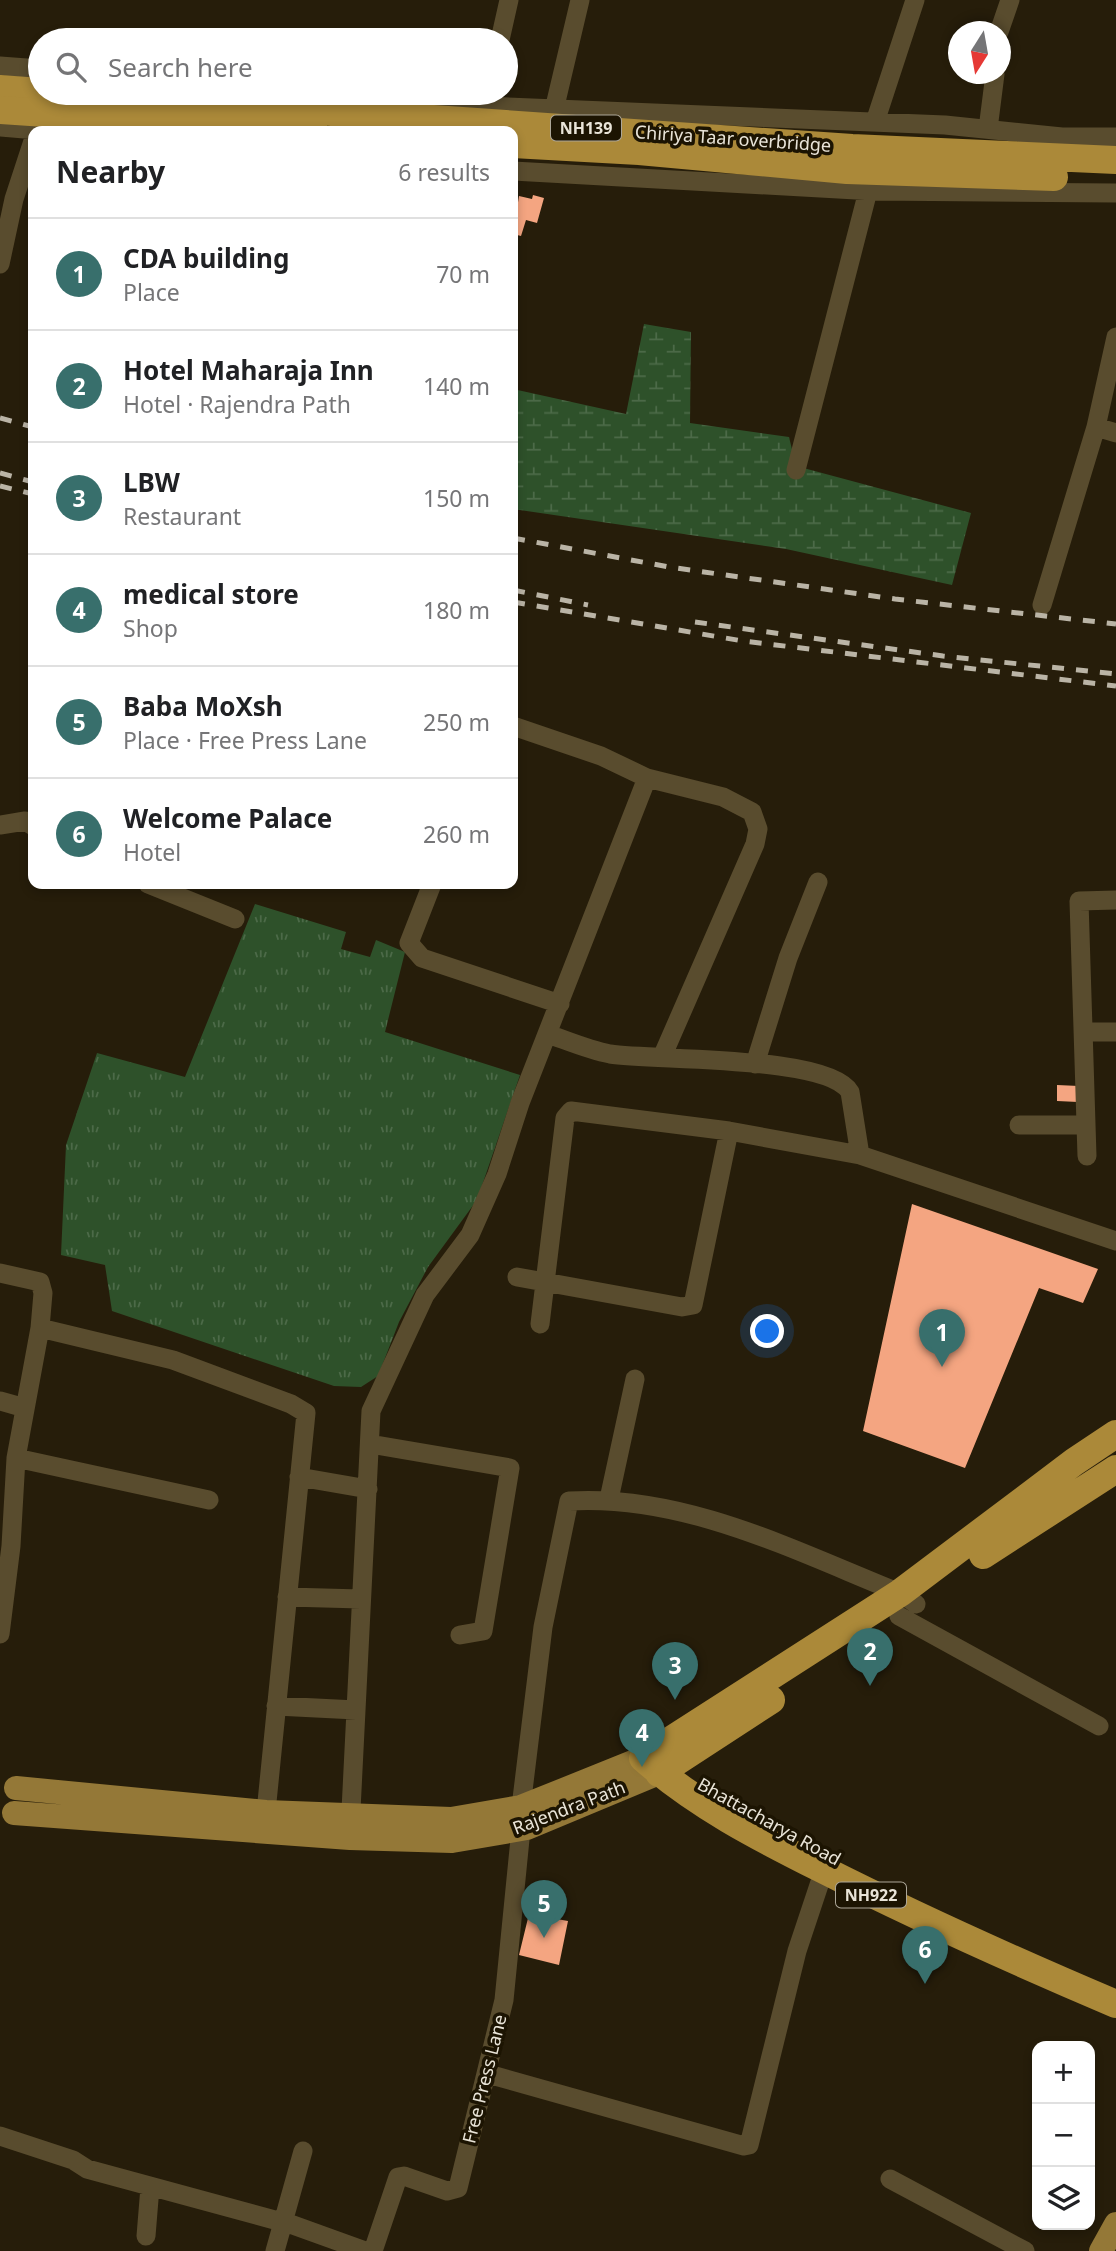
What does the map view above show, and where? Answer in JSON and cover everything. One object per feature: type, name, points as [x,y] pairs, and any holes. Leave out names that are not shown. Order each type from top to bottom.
[{"type":"highway","points":[[0,89],[28,91]]},
{"type":"highway","name":"Chiriya Taar overbridge","points":[[230,105],[852,148],[1116,160]]},
{"type":"highway","points":[[0,110],[239,126]]},
{"type":"highway","name":"Chiriya Taar overbridge","points":[[518,144],[639,151],[847,170],[1116,179]]},
{"type":"highway","name":"Rajendra Path","points":[[905,1604],[1074,1462],[1111,1446]]},
{"type":"highway","name":"Rajendra Path","points":[[659,1761],[1116,1469]]},
{"type":"highway","name":"Bhattacharya Road","points":[[659,1761],[729,1821],[907,1912],[1116,2004]]},
{"type":"highway","name":"Bhattacharya Road","points":[[659,1761],[737,1807],[892,1888],[1116,1987]]},
{"type":"main road","name":"Rajendra Path","points":[[8,1782],[19,1796],[7,1817],[350,1827],[451,1819],[521,1818],[659,1761]]},
{"type":"main road","name":"Rajendra Path","points":[[8,1782],[266,1812],[350,1827]]},
{"type":"main road","points":[[1101,2251],[1116,2224]]},
{"type":"street","points":[[503,28],[509,0]]},
{"type":"street","points":[[554,110],[580,0]]},
{"type":"street","points":[[876,122],[915,0]]},
{"type":"street","points":[[1003,21],[1010,0]]},
{"type":"street","points":[[0,66],[28,68]]},
{"type":"street","points":[[988,129],[994,84]]},
{"type":"street","points":[[518,104],[554,110],[876,122],[1062,137],[1116,137]]},
{"type":"street","points":[[266,126],[269,105]]},
{"type":"street","points":[[586,175],[594,111]]},
{"type":"street","points":[[812,188],[827,120]]},
{"type":"street","points":[[0,127],[28,131]]},
{"type":"street","points":[[0,264],[14,200],[28,161]]},
{"type":"street","points":[[518,171],[868,191],[1116,193]]},
{"type":"street","points":[[796,470],[868,191]]},
{"type":"street","points":[[1042,605],[1096,427],[1116,337]]},
{"type":"street","points":[[1096,427],[1116,433]]},
{"type":"street","points":[[518,728],[601,756],[647,778],[723,797],[752,812],[758,829],[755,844],[662,1057]]},
{"type":"street","points":[[350,1827],[371,1411],[425,1295],[470,1235],[497,1174],[520,1103],[647,778]]},
{"type":"street","points":[[0,825],[28,823]]},
{"type":"street","points":[[755,1064],[788,958],[818,882]]},
{"type":"street","points":[[160,889],[235,919]]},
{"type":"street","points":[[430,889],[408,943],[411,949],[422,958],[560,1004]]},
{"type":"street","points":[[1087,1156],[1079,901],[1116,900]]},
{"type":"street","points":[[1083,1032],[1116,1032]]},
{"type":"street","points":[[548,1034],[609,1054],[755,1064],[830,1075],[845,1084],[850,1092],[860,1155]]},
{"type":"street","points":[[540,1324],[565,1118],[571,1111],[729,1131],[860,1155],[1116,1241]]},
{"type":"street","points":[[1019,1125],[1086,1125]]},
{"type":"street","points":[[517,1277],[682,1307],[693,1305],[729,1131]]},
{"type":"street","points":[[0,1273],[40,1283],[43,1293],[40,1328],[16,1458],[8,1482],[0,1634]]},
{"type":"street","points":[[40,1328],[173,1360],[301,1409],[307,1422],[299,1478],[266,1812]]},
{"type":"street","points":[[635,1379],[609,1499],[666,1506],[773,1543],[905,1604],[1099,1726]]},
{"type":"street","points":[[0,1401],[25,1408]]},
{"type":"street","points":[[370,1444],[510,1468],[484,1631],[460,1635]]},
{"type":"street","points":[[16,1458],[209,1500]]},
{"type":"street","points":[[299,1478],[368,1489]]},
{"type":"street","name":"Free Press Lane","points":[[373,2251],[398,2177],[404,2176],[447,2191],[458,2188],[504,2000],[543,1627],[569,1501],[609,1499]]},
{"type":"street","points":[[287,1597],[361,1600]]},
{"type":"street","points":[[276,1706],[356,1710]]},
{"type":"street","points":[[488,2074],[744,2146],[748,2144],[797,1951],[824,1870]]},
{"type":"street","points":[[0,2136],[74,2160],[87,2169],[285,2223],[365,2251]]},
{"type":"street","points":[[275,2251],[303,2151]]},
{"type":"street","points":[[890,2179],[1025,2251]]},
{"type":"street","points":[[146,2236],[150,2187]]},
{"type":"green space","points":[[644,324],[691,332],[690,423],[789,437],[796,466],[971,513],[952,585],[786,549],[518,510],[518,390],[626,414]]},
{"type":"green space","points":[[255,904],[346,932],[341,949],[370,957],[376,940],[405,952],[385,1032],[520,1075],[477,1200],[428,1267],[399,1322],[378,1376],[361,1387],[334,1386],[112,1311],[105,1265],[61,1255],[66,1145],[97,1053],[185,1077]]},
{"type":"building","points":[[533,195],[544,198],[537,223],[526,220],[521,236],[518,235],[519,196],[532,199]]},
{"type":"building","points":[[1057,1085],[1079,1086],[1078,1102],[1057,1101]]},
{"type":"building","points":[[912,1204],[1098,1269],[1083,1303],[1039,1288],[965,1468],[863,1431]]},
{"type":"building","points":[[529,1914],[568,1921],[559,1965],[519,1955]]},
{"type":"railway","points":[[0,418],[28,426]]},
{"type":"railway","points":[[0,473],[28,481]]},
{"type":"railway","points":[[0,486],[28,493]]},
{"type":"railway","points":[[518,539],[669,567],[895,599],[1116,624]]},
{"type":"railway","points":[[518,591],[588,605]]},
{"type":"railway","points":[[518,603],[743,641],[1116,686]]},
{"type":"railway","points":[[695,622],[943,656],[1116,674]]},
{"type":"place","name":"CDA building","points":[[942,1367]]},
{"type":"place","name":"Hotel Maharaja Inn","points":[[870,1686]]},
{"type":"place","name":"LBW","points":[[675,1700]]},
{"type":"place","name":"medical store","points":[[642,1767]]},
{"type":"place","name":"Baba MoXsh","points":[[544,1938]]},
{"type":"place","name":"Welcome Palace","points":[[925,1984]]}]
